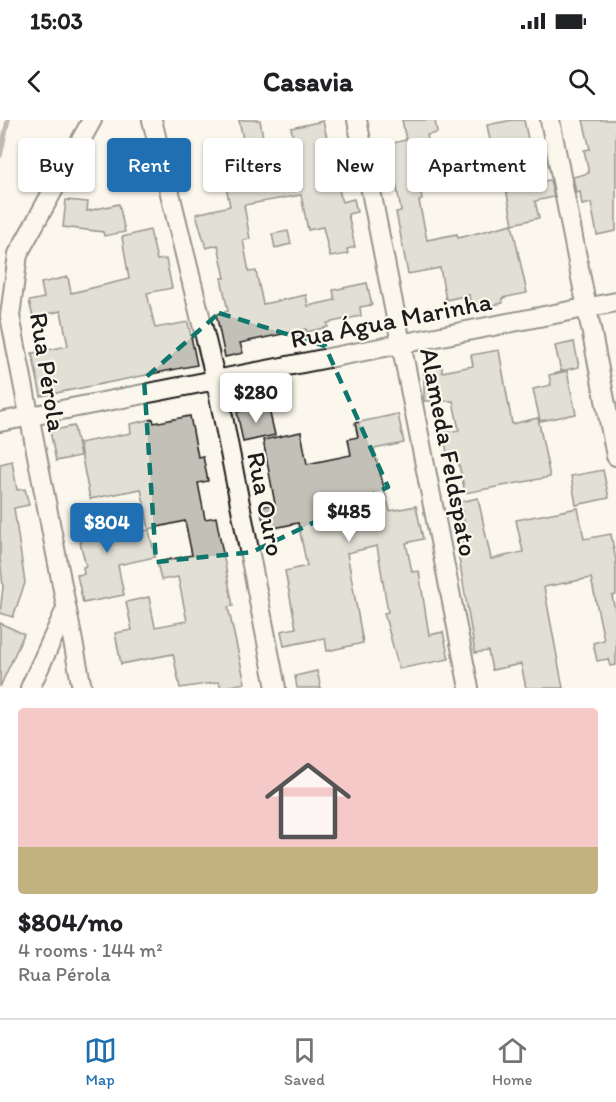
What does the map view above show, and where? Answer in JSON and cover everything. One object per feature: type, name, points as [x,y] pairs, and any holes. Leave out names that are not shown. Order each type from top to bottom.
[{"type":"street","name":"Rua Pérola","points":[[82,688],[27,416],[10,316],[18,254],[92,120]]},
{"type":"street","name":"Rua Ouro","points":[[152,120],[216,381],[276,688]]},
{"type":"street","name":"Alameda Feldspato","points":[[357,120],[470,688]]},
{"type":"street","points":[[550,120],[616,456]]},
{"type":"street","name":"Rua Água Marinha","points":[[0,422],[616,302]]},
{"type":"street","points":[[30,688],[65,611]]},
{"type":"highlighted area","points":[[219,313],[325,346],[388,487],[252,552],[156,562],[144,379]]},
{"type":"building","points":[[239,120],[260,120],[263,138],[243,138]]},
{"type":"building","points":[[402,120],[435,120],[437,133],[427,135],[428,138],[407,138],[407,192],[425,192],[421,193],[422,200],[419,201],[427,240],[457,234],[458,238],[512,224],[527,293],[502,298],[503,303],[471,306],[469,295],[446,300],[440,268],[408,274],[396,212],[401,211],[395,178],[395,143],[406,140]]},
{"type":"building","points":[[524,120],[528,138],[490,138],[487,125]]},
{"type":"building","points":[[583,120],[616,120],[616,231],[597,235],[591,203],[582,205],[580,192],[576,193],[573,177],[589,173],[584,150],[590,149]]},
{"type":"building","points":[[323,121],[327,138],[315,138],[315,192],[340,192],[342,202],[354,199],[357,212],[348,214],[355,247],[347,249],[348,254],[330,257],[323,227],[308,230],[301,195],[244,205],[250,239],[243,240],[249,272],[256,271],[263,304],[306,295],[308,306],[335,300],[333,290],[367,283],[372,305],[360,307],[361,316],[327,323],[328,327],[306,332],[306,329],[240,343],[243,353],[225,357],[216,314],[228,311],[221,278],[225,278],[218,245],[206,248],[196,214],[230,206],[227,192],[303,192],[303,138],[293,138],[291,128]]},
{"type":"building","points":[[547,180],[550,180],[554,197],[535,201],[539,218],[513,224],[507,192],[547,192]]},
{"type":"building","points":[[66,200],[88,202],[87,211],[119,204],[125,232],[104,236],[103,232],[63,227]]},
{"type":"building","points":[[150,230],[157,260],[166,259],[172,288],[147,293],[155,328],[188,322],[197,365],[41,396],[32,353],[68,346],[61,311],[33,317],[29,301],[44,298],[41,283],[68,277],[71,293],[129,279],[122,237]]},
{"type":"building","points":[[288,231],[291,244],[275,248],[272,234]]},
{"type":"building","points":[[574,342],[579,367],[561,371],[555,346]]},
{"type":"building","points":[[499,350],[512,424],[538,418],[550,477],[465,493],[458,460],[449,462],[443,433],[459,430],[453,401],[424,401],[424,367],[442,367],[442,372],[473,366],[471,355]]},
{"type":"building","points":[[567,371],[576,414],[540,421],[533,389],[551,385],[549,375]]},
{"type":"building","points":[[268,405],[275,435],[243,442],[237,412]]},
{"type":"building","points":[[398,414],[404,443],[374,449],[390,511],[416,506],[423,539],[406,543],[412,572],[419,571],[429,635],[443,632],[449,659],[399,669],[384,613],[388,612],[377,546],[347,553],[363,643],[327,651],[325,638],[284,646],[281,631],[296,628],[285,571],[307,566],[298,523],[265,530],[260,507],[275,504],[263,440],[301,432],[307,464],[351,455],[348,439],[358,437],[355,423]]},
{"type":"building","points":[[190,416],[198,457],[203,456],[208,481],[198,483],[205,519],[216,517],[233,606],[228,607],[245,683],[221,688],[219,682],[180,688],[173,654],[121,664],[115,633],[132,630],[126,602],[149,597],[155,627],[187,621],[178,577],[161,580],[157,562],[192,555],[185,521],[149,529],[141,489],[90,499],[79,443],[131,433],[130,424],[153,419],[154,423]]},
{"type":"building","points":[[74,426],[80,456],[56,461],[50,431]]},
{"type":"building","points":[[12,461],[17,490],[25,489],[29,505],[14,508],[25,583],[13,617],[0,613],[3,587],[0,558],[0,464]]},
{"type":"building","points":[[603,470],[609,498],[576,505],[571,476]]},
{"type":"building","points":[[478,498],[491,559],[523,552],[516,520],[578,508],[584,539],[611,534],[616,561],[616,595],[612,596],[616,614],[616,665],[610,666],[608,659],[597,661],[593,643],[604,640],[591,578],[544,587],[563,688],[526,688],[521,664],[492,670],[488,651],[475,653],[458,553],[465,552],[461,535],[467,534],[460,502]]},
{"type":"building","points":[[104,505],[108,524],[118,522],[120,535],[149,530],[155,557],[118,565],[124,595],[83,603],[77,575],[84,574],[83,567],[86,566],[75,522],[87,520],[84,509]]},
{"type":"building","points":[[0,623],[24,634],[0,687]]},
{"type":"building","points":[[317,671],[321,688],[297,688],[295,676]]},
{"type":"waterway","points":[[0,156],[8,120]]}]
